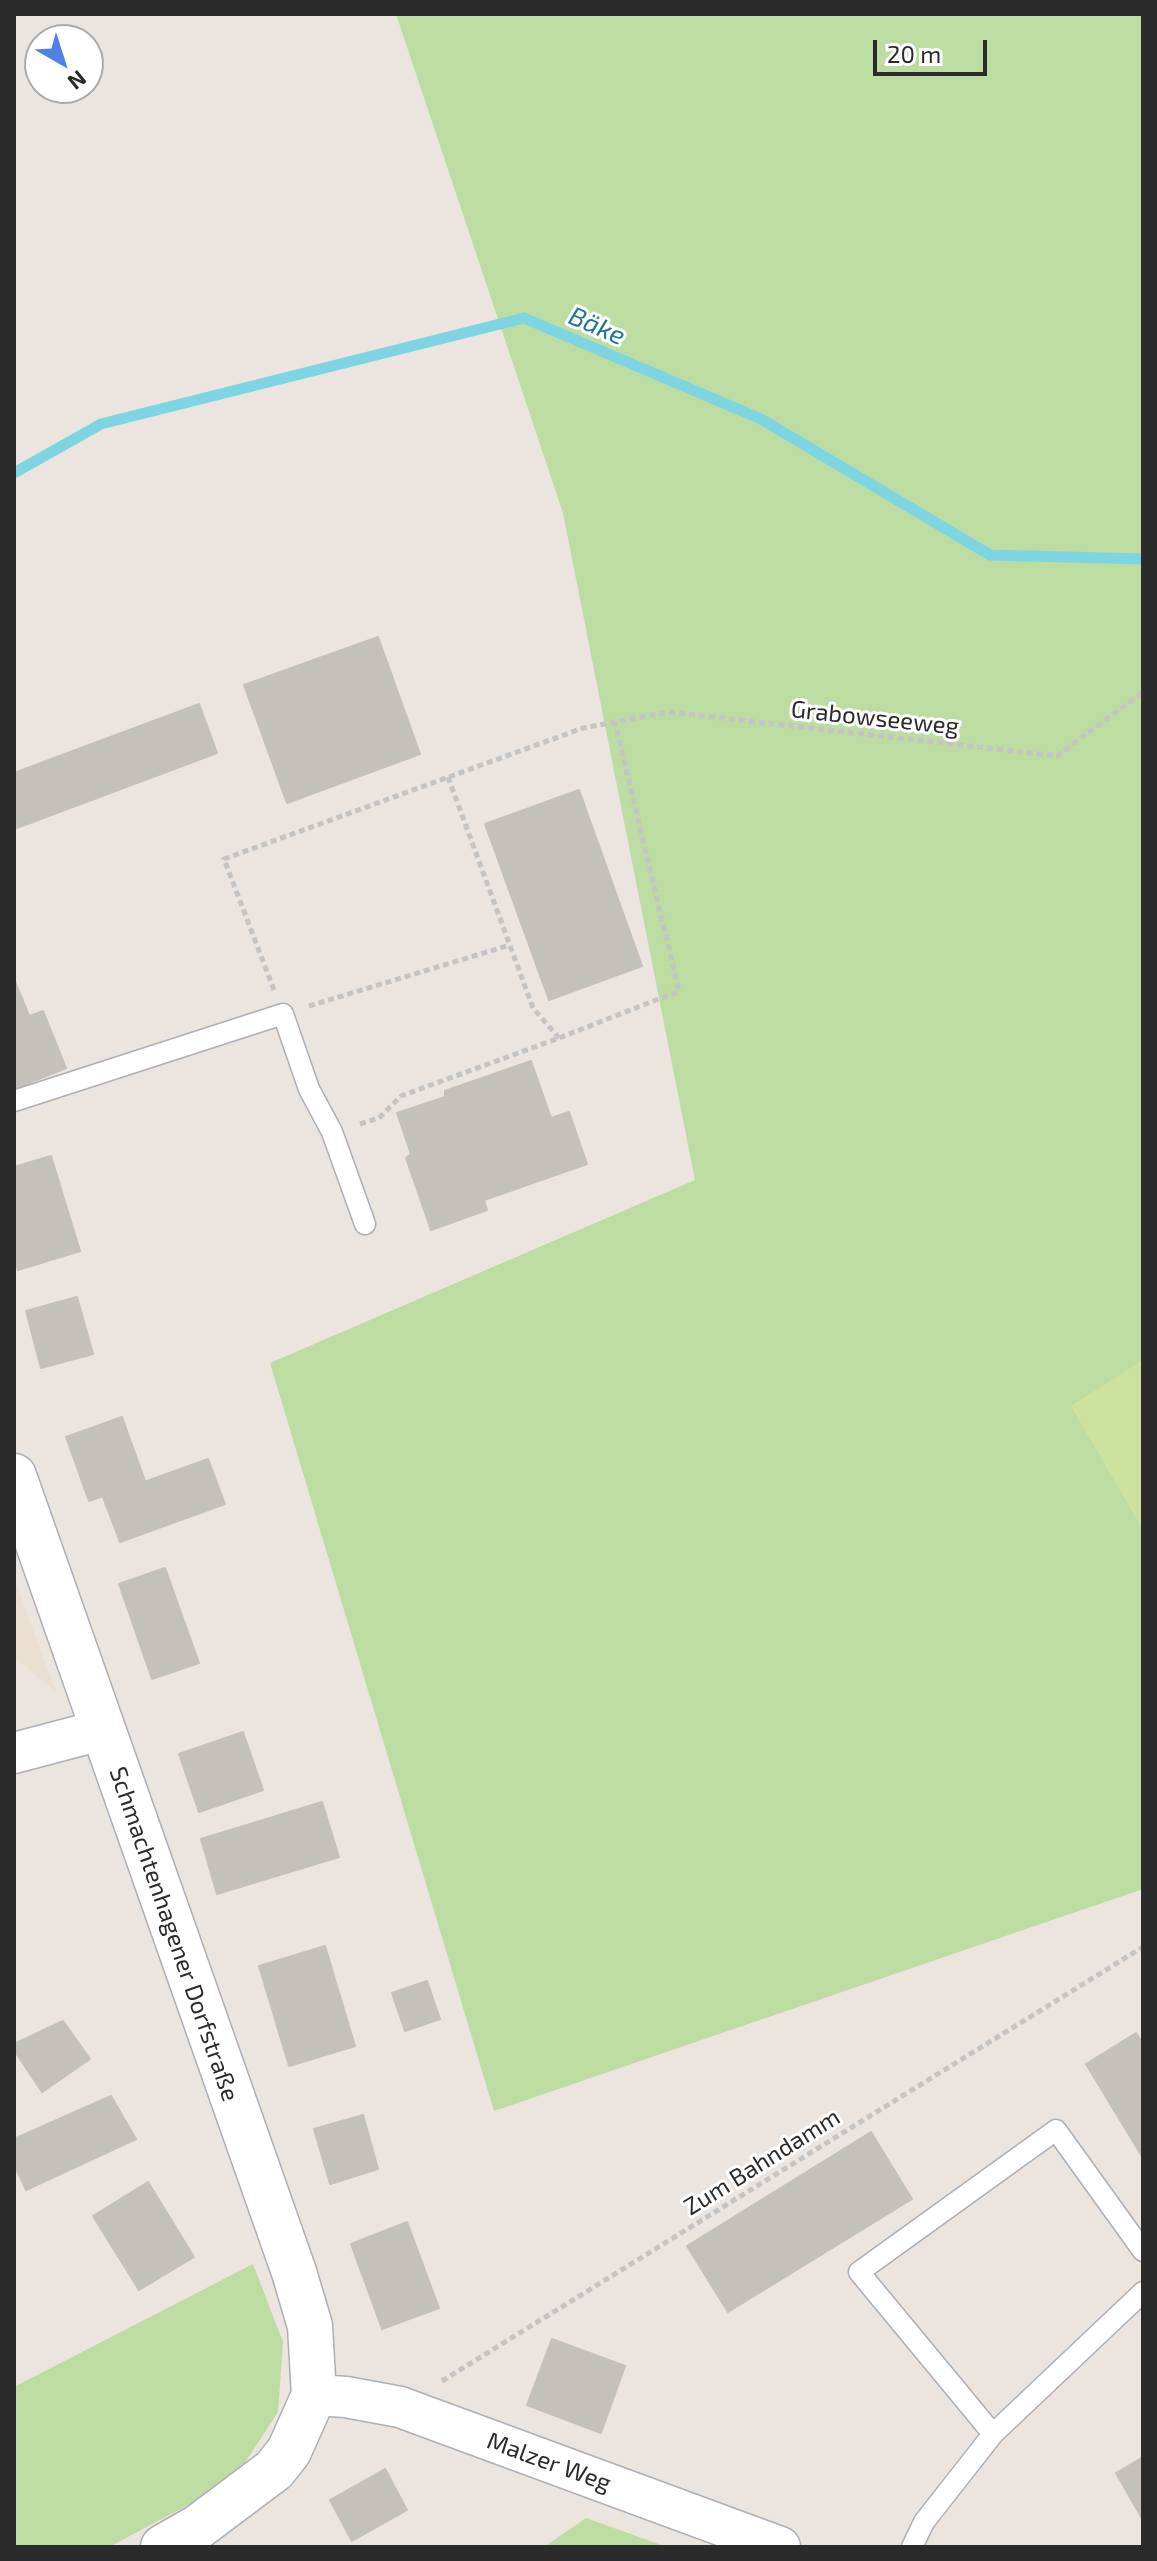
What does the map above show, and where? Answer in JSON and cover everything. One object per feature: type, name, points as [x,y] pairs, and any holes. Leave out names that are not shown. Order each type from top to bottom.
[{"type":"main road","name":"Schmachtenhagener Dorfstraße","points":[[14,1476],[294,2272],[310,2326],[314,2395]]},
{"type":"main road","points":[[163,2547],[198,2527],[274,2470],[295,2440],[314,2395]]},
{"type":"street","points":[[14,1753],[101,1730]]},
{"type":"street","name":"Malzer Weg","points":[[314,2395],[346,2397],[400,2407],[780,2547]]},
{"type":"lane","points":[[14,1101],[283,1014],[309,1089],[332,1132],[365,1224]]},
{"type":"lane","points":[[993,2434],[859,2272],[1056,2130],[1143,2251]]},
{"type":"lane","points":[[912,2547],[924,2522],[993,2434],[1143,2292]]},
{"type":"path","name":"Grabowseeweg","points":[[283,1014],[224,859],[583,728],[669,712],[1057,756],[1143,692]]},
{"type":"path","points":[[332,1132],[379,1118],[401,1096],[679,991],[615,722]]},
{"type":"path","points":[[448,777],[533,1008],[559,1038]]},
{"type":"path","points":[[283,1014],[510,945]]},
{"type":"path","name":"Zum Bahndamm","points":[[400,2407],[1143,1947]]},
{"type":"shaded area","points":[[14,1578],[56,1692],[14,1657]]},
{"type":"green space","points":[[396,14],[1143,14],[1143,1889],[494,2111],[270,1363],[695,1180],[563,513]]},
{"type":"green space","points":[[1143,1360],[1143,1530],[1071,1406]]},
{"type":"green space","points":[[253,2264],[283,2342],[278,2412],[233,2481],[109,2547],[14,2547],[14,2387]]},
{"type":"green space","points":[[586,2518],[667,2547],[544,2547]]},
{"type":"building","points":[[378,637],[420,754],[287,803],[244,685]]},
{"type":"building","points":[[199,704],[217,753],[14,829],[14,773]]},
{"type":"building","points":[[579,790],[642,966],[549,1000],[485,824]]},
{"type":"building","points":[[14,979],[29,1016],[14,1022]]},
{"type":"building","points":[[43,1011],[66,1068],[14,1089],[14,1022]]},
{"type":"building","points":[[531,1061],[551,1118],[569,1112],[587,1164],[484,1200],[487,1210],[431,1230],[406,1158],[411,1154],[397,1113],[445,1097],[445,1091]]},
{"type":"building","points":[[51,1156],[80,1251],[18,1270],[14,1257],[14,1167]]},
{"type":"building","points":[[77,1297],[93,1354],[41,1368],[26,1311]]},
{"type":"building","points":[[122,1417],[145,1481],[89,1501],[66,1437]]},
{"type":"building","points":[[208,1459],[225,1504],[120,1542],[103,1497]]},
{"type":"building","points":[[165,1568],[199,1663],[152,1679],[119,1584]]},
{"type":"building","points":[[243,1732],[263,1790],[199,1812],[179,1754]]},
{"type":"building","points":[[322,1802],[339,1857],[217,1894],[201,1839]]},
{"type":"building","points":[[325,1946],[355,2046],[289,2066],[259,1966]]},
{"type":"building","points":[[427,1981],[440,2019],[405,2031],[392,1993]]},
{"type":"building","points":[[63,2021],[90,2059],[42,2092],[14,2050],[14,2044]]},
{"type":"building","points":[[1136,2033],[1143,2044],[1143,2158],[1086,2064]]},
{"type":"building","points":[[111,2096],[136,2139],[26,2190],[14,2164],[14,2139]]},
{"type":"building","points":[[363,2115],[378,2169],[330,2184],[314,2129]]},
{"type":"building","points":[[871,2132],[912,2199],[728,2312],[687,2246]]},
{"type":"building","points":[[148,2182],[194,2257],[139,2290],[93,2216]]},
{"type":"building","points":[[407,2222],[439,2308],[382,2329],[351,2244]]},
{"type":"building","points":[[552,2339],[625,2366],[601,2433],[527,2405]]},
{"type":"building","points":[[1143,2457],[1143,2520],[1116,2473]]},
{"type":"building","points":[[385,2469],[407,2510],[352,2541],[330,2500]]},
{"type":"waterway","name":"Bäke","points":[[14,473],[101,424],[524,318],[761,419],[990,555],[1143,559]]}]
